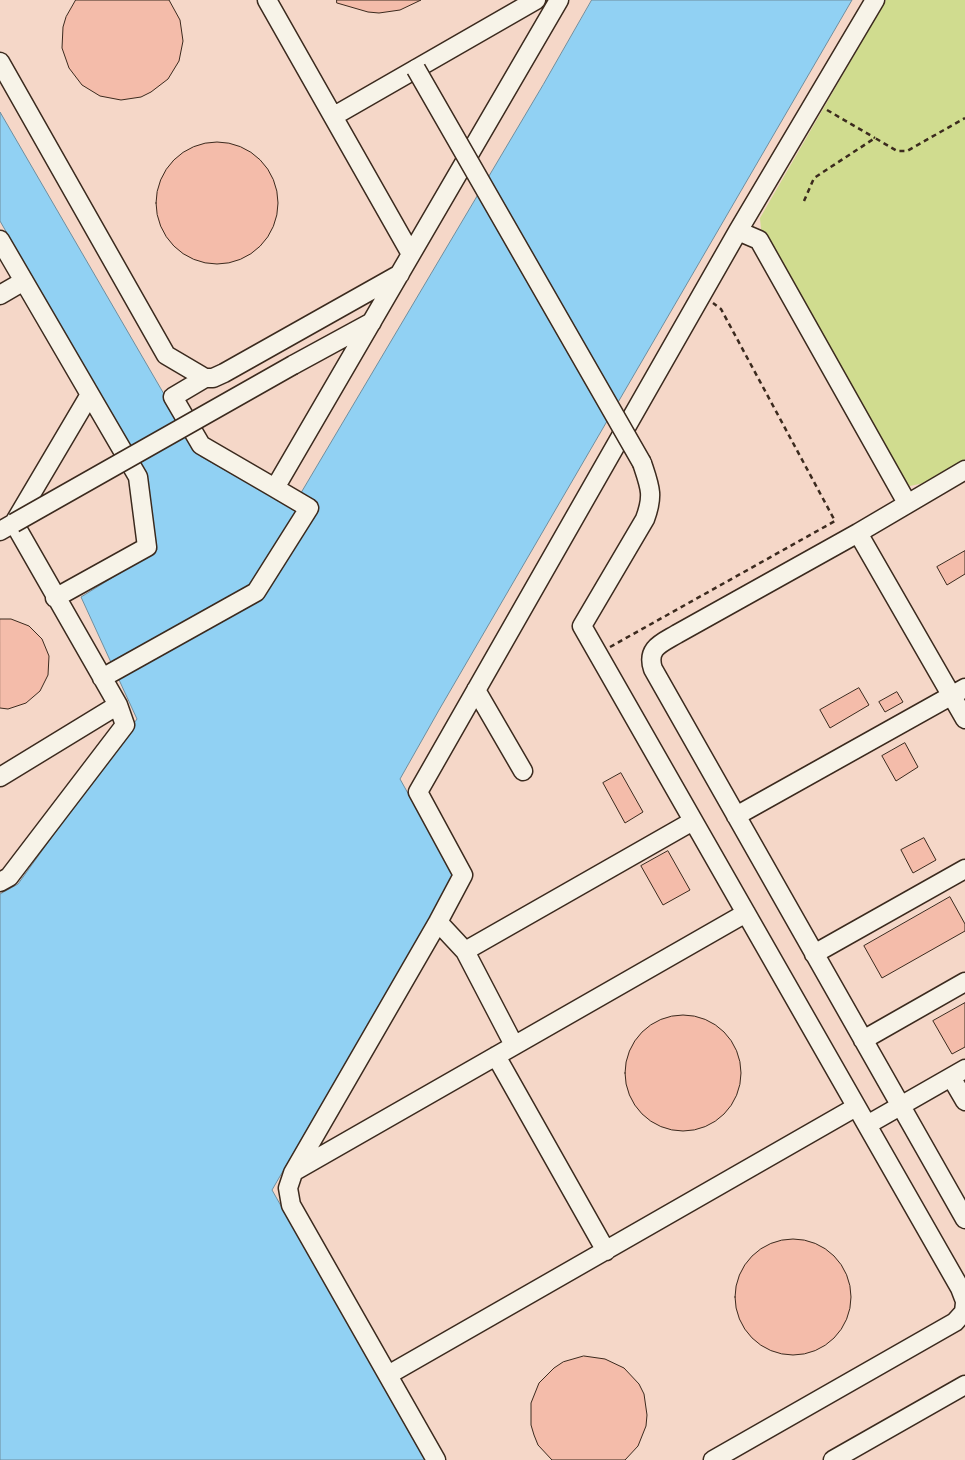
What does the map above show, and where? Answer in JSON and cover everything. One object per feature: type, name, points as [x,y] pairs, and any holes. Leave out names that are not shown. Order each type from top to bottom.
[{"type":"street","points":[[267,0],[411,254]]},
{"type":"street","points":[[334,116],[536,0]]},
{"type":"street","points":[[436,1460],[291,1205],[288,1188],[293,1172],[438,922],[463,875],[418,792],[738,231],[875,0]]},
{"type":"street","points":[[275,488],[555,2]]},
{"type":"street","points":[[0,62],[166,354],[205,378]]},
{"type":"street","points":[[416,69],[642,463],[650,484],[651,503],[645,519],[582,626],[960,1288],[965,1302],[964,1312],[955,1322],[713,1460]]},
{"type":"street","points":[[738,231],[759,240],[907,503]]},
{"type":"street","points":[[0,240],[138,478],[147,547],[55,598]]},
{"type":"street","points":[[102,678],[256,592],[308,508],[201,445],[173,397],[205,378],[213,378],[224,373],[400,274]]},
{"type":"street","points":[[0,295],[24,281]]},
{"type":"street","points":[[7,527],[372,322]]},
{"type":"street","points":[[7,527],[89,396]]},
{"type":"street","points":[[965,470],[858,533],[677,634],[658,646],[652,652],[650,660],[653,669],[965,1219]]},
{"type":"street","points":[[0,882],[9,877],[124,725],[118,706],[55,598],[7,527]]},
{"type":"street","points":[[858,533],[958,692],[965,719]]},
{"type":"street","points":[[476,690],[523,771]]},
{"type":"street","points":[[736,816],[958,692]]},
{"type":"street","points":[[0,777],[118,706]]},
{"type":"street","points":[[465,951],[693,821]]},
{"type":"street","points":[[814,954],[965,869]]},
{"type":"street","points":[[293,1172],[746,913]]},
{"type":"street","points":[[438,922],[465,951],[514,1045]]},
{"type":"street","points":[[863,1040],[965,982]]},
{"type":"street","points":[[496,1056],[606,1251]]},
{"type":"street","points":[[867,1125],[958,1073],[965,1101]]},
{"type":"street","points":[[388,1375],[856,1107]]},
{"type":"street","points":[[834,1460],[965,1385]]},
{"type":"path","points":[[814,103],[897,151],[907,151],[965,118]]},
{"type":"path","points":[[804,201],[814,178],[875,138]]},
{"type":"path","points":[[598,654],[836,521],[721,309],[701,296]]},
{"type":"shaded area","points":[[0,0],[592,0],[292,508],[200,456],[0,112]]},
{"type":"shaded area","points":[[852,0],[965,0],[965,1460],[425,1460],[272,1191],[453,877],[400,779]]},
{"type":"shaded area","points":[[0,221],[147,477],[157,550],[81,597],[137,719],[93,775],[17,884],[0,894]]},
{"type":"green space","points":[[886,0],[965,0],[965,459],[924,483],[910,486],[904,482],[761,229],[760,218]]},
{"type":"water","points":[[592,0],[852,0],[400,779],[454,876],[272,1190],[425,1460],[0,1460],[0,894],[18,884],[137,719],[81,597],[157,550],[147,477],[0,221],[0,112],[200,456],[292,508]]},
{"type":"building","points":[[76,0],[169,0],[180,20],[183,41],[179,61],[168,79],[141,97],[121,100],[100,96],[82,85],[69,68],[62,48],[63,27],[66,17]]},
{"type":"building","points":[[337,0],[421,0],[400,10],[379,13],[368,12],[337,3]]},
{"type":"building","points":[[217,142],[240,147],[260,160],[273,180],[278,203],[273,226],[260,246],[240,259],[217,264],[194,259],[174,246],[161,226],[156,203],[161,180],[174,160],[194,147]]},
{"type":"building","points":[[965,551],[965,574],[947,585],[937,567]]},
{"type":"building","points":[[0,619],[11,619],[29,626],[42,639],[49,656],[48,675],[40,691],[26,703],[8,709],[0,708]]},
{"type":"building","points":[[859,688],[869,705],[830,728],[820,710]]},
{"type":"building","points":[[897,692],[903,702],[885,712],[879,702]]},
{"type":"building","points":[[905,743],[918,767],[896,781],[882,756]]},
{"type":"building","points":[[621,773],[643,812],[625,823],[603,783]]},
{"type":"building","points":[[924,838],[936,860],[913,873],[901,850]]},
{"type":"building","points":[[668,851],[690,890],[663,905],[641,866]]},
{"type":"building","points":[[950,897],[965,924],[965,931],[882,978],[864,946]]},
{"type":"building","points":[[965,1003],[965,1047],[952,1054],[933,1021]]},
{"type":"building","points":[[683,1015],[705,1019],[715,1024],[724,1032],[732,1041],[737,1051],[741,1073],[737,1095],[732,1105],[724,1114],[715,1122],[705,1127],[683,1131],[661,1127],[651,1122],[642,1114],[634,1105],[629,1095],[625,1073],[629,1051],[634,1041],[642,1032],[651,1024],[661,1019]]},
{"type":"building","points":[[793,1239],[815,1243],[825,1248],[834,1256],[842,1265],[847,1275],[851,1297],[847,1319],[842,1329],[834,1338],[825,1346],[815,1351],[793,1355],[771,1351],[761,1346],[752,1338],[744,1329],[739,1319],[735,1297],[739,1275],[744,1265],[752,1256],[761,1248],[771,1243]]},
{"type":"building","points":[[584,1356],[605,1359],[624,1368],[639,1384],[644,1394],[647,1415],[646,1426],[638,1446],[625,1460],[552,1460],[538,1445],[534,1435],[531,1425],[531,1403],[539,1383],[563,1362]]}]
